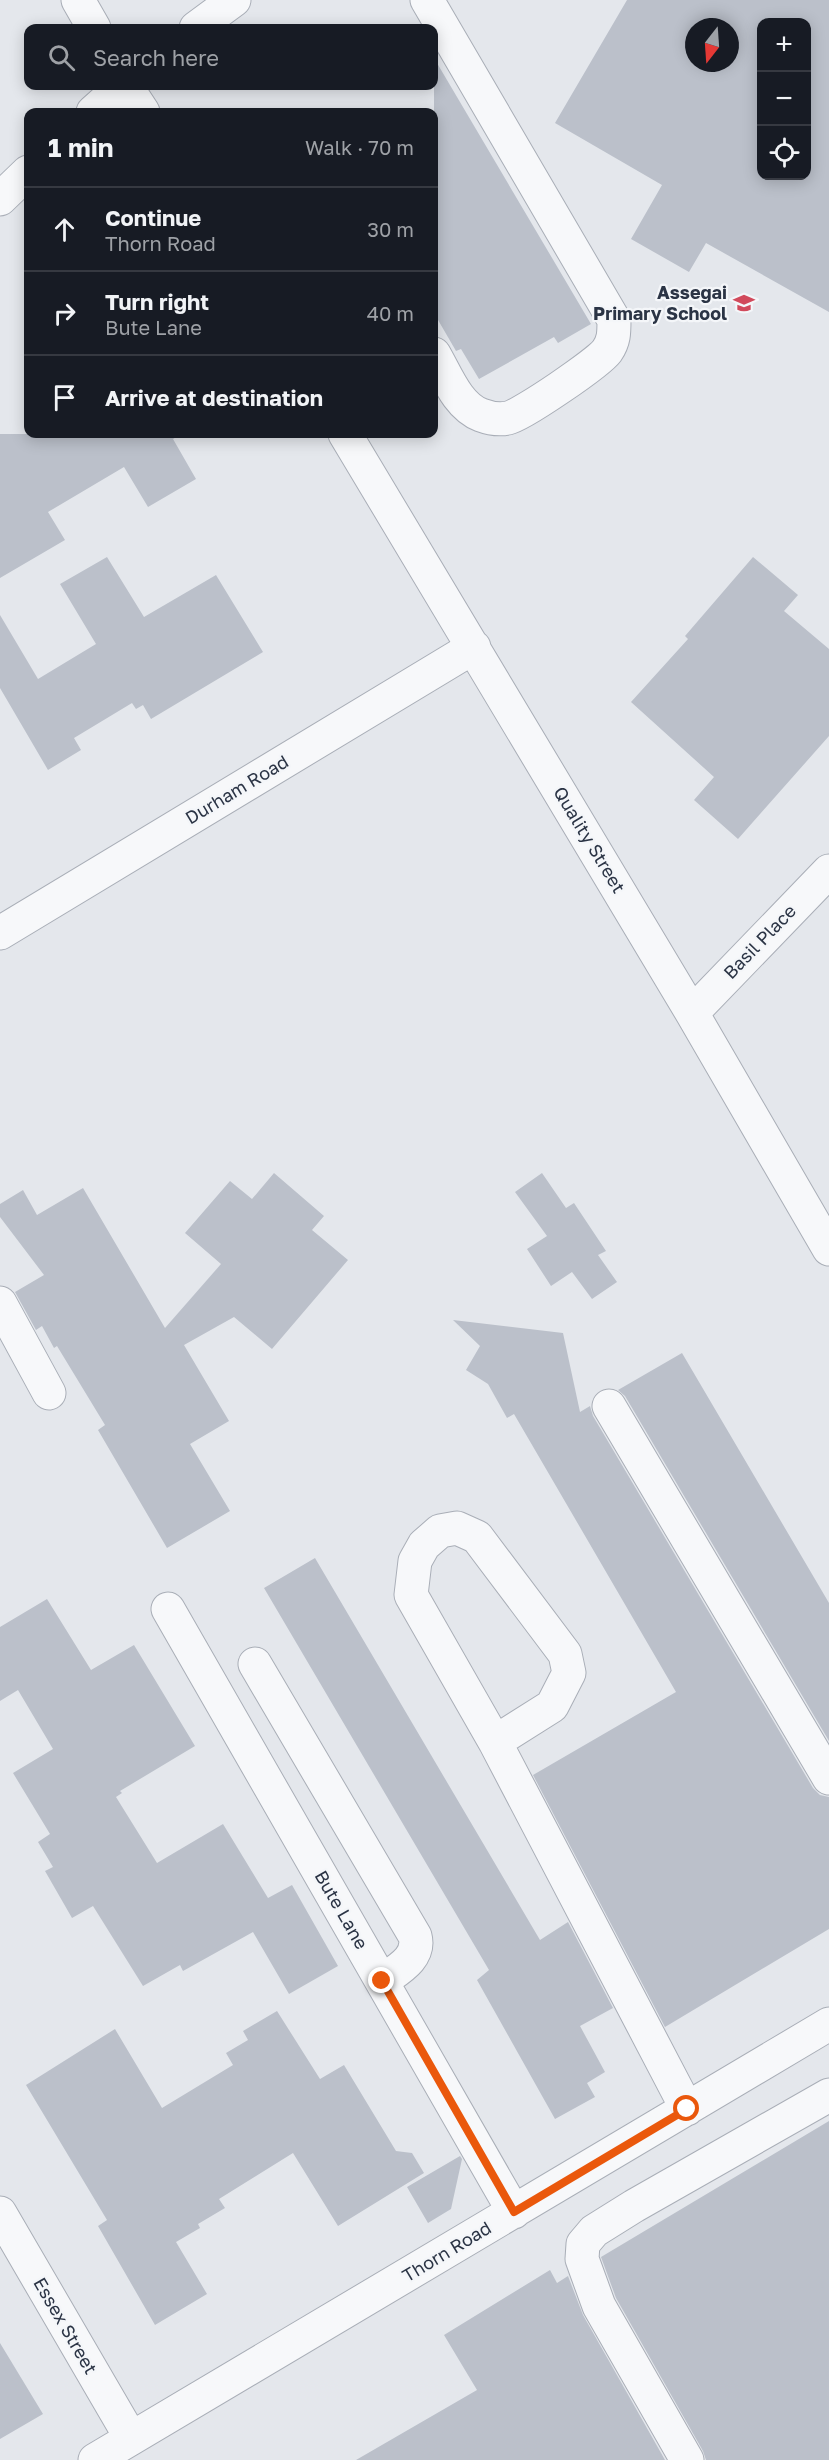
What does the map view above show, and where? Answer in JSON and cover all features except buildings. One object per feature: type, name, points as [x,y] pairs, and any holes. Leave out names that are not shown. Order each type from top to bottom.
[{"type":"street","points":[[78,0],[92,24]]},
{"type":"street","points":[[201,24],[234,0]]},
{"type":"street","points":[[427,0],[614,321],[614,338],[606,353],[581,373],[509,418],[495,419],[478,414],[463,403],[438,361]]},
{"type":"street","points":[[98,108],[119,90]]},
{"type":"street","points":[[127,90],[140,108]]},
{"type":"street","points":[[0,198],[24,176]]},
{"type":"street","name":"Quality Street","points":[[347,438],[692,1013],[829,1249]]},
{"type":"street","name":"Durham Road","points":[[0,933],[474,647]]},
{"type":"street","name":"Basil Place","points":[[692,1013],[829,871]]},
{"type":"street","points":[[0,1303],[49,1393]]},
{"type":"street","points":[[609,1406],[829,1778]]},
{"type":"street","points":[[495,1742],[552,1706],[569,1673],[565,1654],[477,1537],[457,1528],[440,1531],[424,1545],[415,1561],[411,1595],[495,1742],[687,2109]]},
{"type":"street","name":"Bute Lane","points":[[168,1609],[514,2212]]},
{"type":"street","points":[[255,1664],[416,1936],[418,1945],[415,1953],[382,1981]]},
{"type":"street","points":[[234,1724],[278,1704]]},
{"type":"street","name":"Thorn Road","points":[[95,2460],[829,2024]]},
{"type":"street","points":[[687,2460],[598,2306],[582,2259],[584,2244],[594,2231],[829,2095]]},
{"type":"street","name":"Essex Street","points":[[0,2213],[131,2438]]},
{"type":"place","name":"Assegai Primary School","points":[[744,303]]},
{"type":"route","points":[[382,1981],[514,2212],[687,2109]]}]
